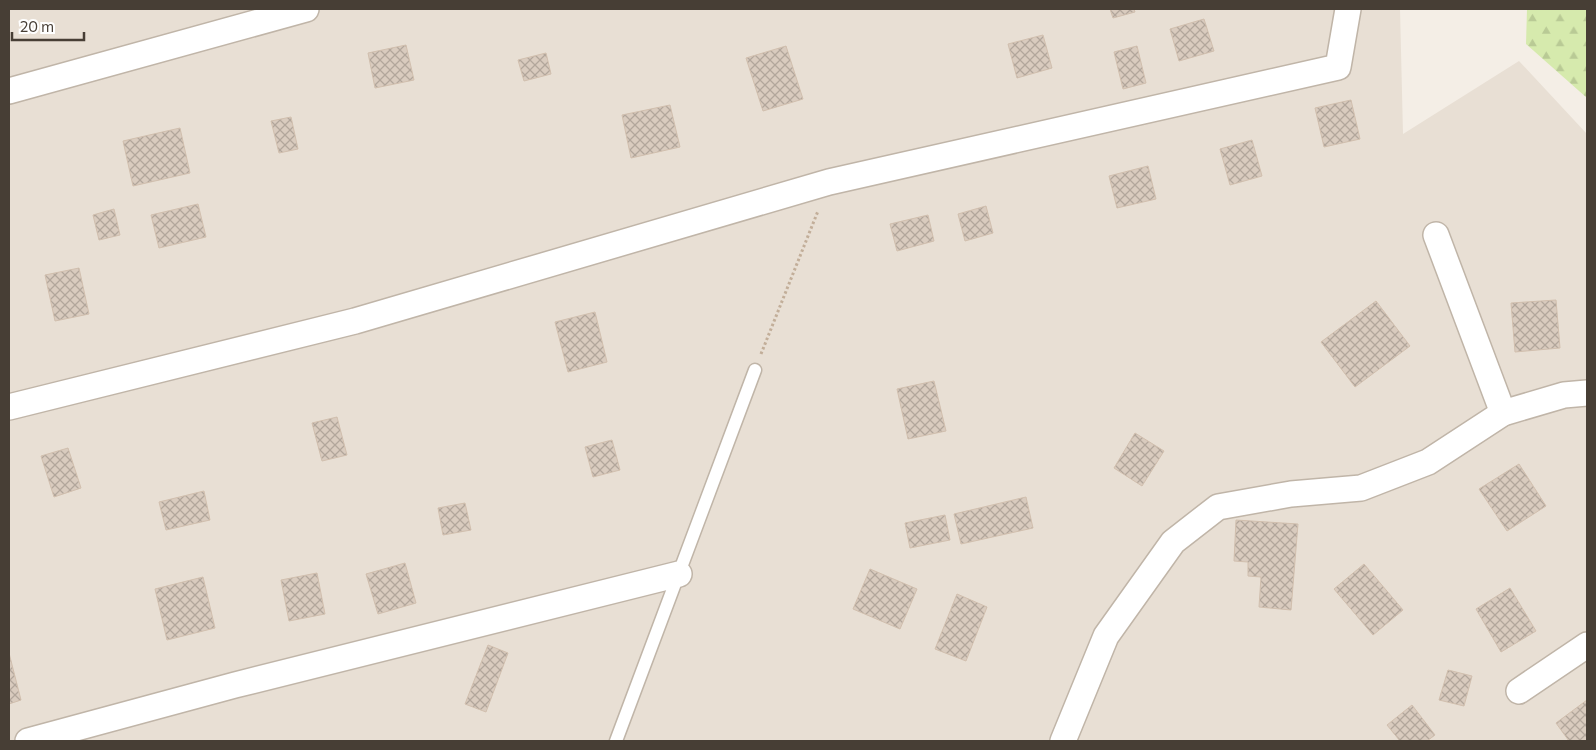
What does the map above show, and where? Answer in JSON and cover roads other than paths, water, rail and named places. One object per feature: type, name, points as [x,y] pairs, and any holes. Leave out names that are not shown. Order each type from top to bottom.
[{"type":"street","points":[[9,91],[306,9]]},
{"type":"street","points":[[9,407],[355,321],[829,182],[1338,67],[1348,9]]},
{"type":"street","points":[[1436,235],[1503,413]]},
{"type":"street","points":[[1063,741],[1106,636],[1173,542],[1218,507],[1291,494],[1361,488],[1428,462],[1503,413],[1564,394],[1587,393]]},
{"type":"street","points":[[28,741],[235,685],[679,574]]},
{"type":"street","points":[[1519,691],[1587,645]]},
{"type":"lane","points":[[616,741],[755,370]]}]
